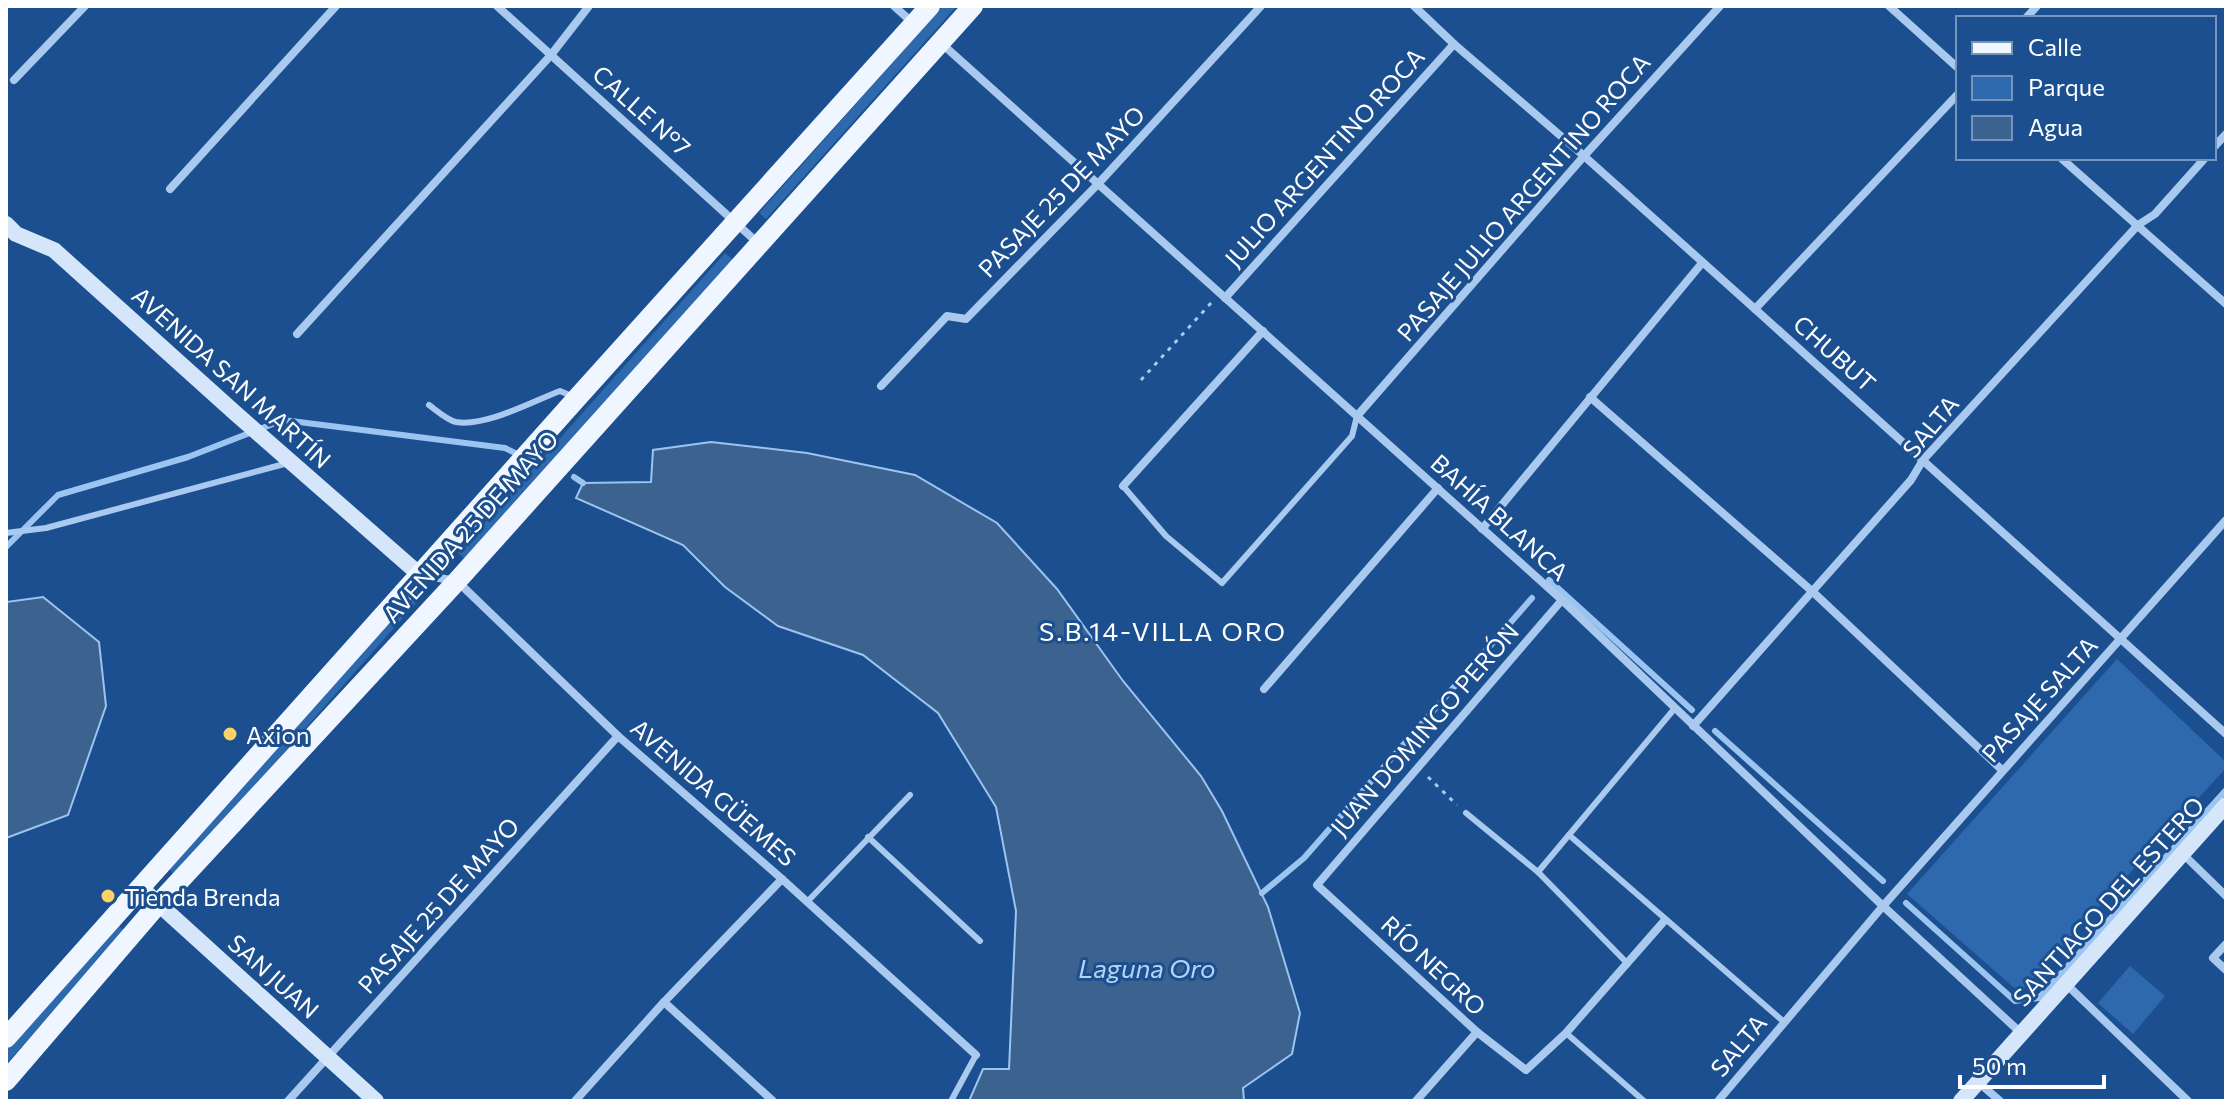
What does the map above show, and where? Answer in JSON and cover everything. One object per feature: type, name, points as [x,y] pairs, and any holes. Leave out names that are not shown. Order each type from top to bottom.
[{"type":"main road","name":"AVENIDA 25 DE MAYO","points":[[6,1038],[930,6]]},
{"type":"main road","name":"AVENIDA 25 DE MAYO","points":[[6,1081],[159,903],[457,581],[973,6]]},
{"type":"street","points":[[14,80],[85,6]]},
{"type":"street","points":[[170,189],[336,6]]},
{"type":"street","name":"CALLE N°7","points":[[497,6],[760,245]]},
{"type":"street","points":[[297,334],[551,55],[589,6]]},
{"type":"street","points":[[894,6],[915,24]]},
{"type":"street","name":"PASAJE 25 DE MAYO","points":[[881,386],[947,316],[966,319],[1098,184],[1261,6]]},
{"type":"street","name":"CHUBUT","points":[[1414,6],[2226,734]]},
{"type":"street","name":"PASAJE JULIO ARGENTINO ROCA","points":[[1357,416],[1720,6]]},
{"type":"street","points":[[1889,6],[1956,66]]},
{"type":"street","name":"BAHÍA BLANCA","points":[[941,43],[1562,600],[1883,906],[2022,1033]]},
{"type":"street","name":"JULIO ARGENTINO ROCA","points":[[1225,298],[1454,44]]},
{"type":"street","points":[[1755,309],[1956,96]]},
{"type":"street","points":[[2063,160],[2226,304]]},
{"type":"street","name":"SALTA","points":[[1693,726],[1911,480],[1923,460],[2138,225],[2155,214],[2203,160]]},
{"type":"street","name":"AVENIDA SAN MARTÍN","points":[[6,224],[16,234],[54,250],[420,575]]},
{"type":"street","points":[[1482,529],[1702,263]]},
{"type":"street","points":[[1123,486],[1263,331]]},
{"type":"street","points":[[1590,397],[1813,592],[2002,770]]},
{"type":"street","points":[[1264,689],[1438,488]]},
{"type":"street","name":"PASAJE SALTA","points":[[1883,906],[2226,520]]},
{"type":"street","points":[[420,575],[457,581]]},
{"type":"street","name":"AVENIDA GÜEMES","points":[[457,581],[618,736],[976,1055]]},
{"type":"street","name":"JUAN DOMINGO PERÓN","points":[[1317,885],[1562,600]]},
{"type":"street","name":"PASAJE 25 DE MAYO","points":[[288,1101],[618,736]]},
{"type":"street","name":"SANTIAGO DEL ESTERO","points":[[1961,1101],[2226,805]]},
{"type":"street","points":[[2183,854],[2226,896]]},
{"type":"street","points":[[575,1101],[664,1002],[782,879]]},
{"type":"street","name":"RÍO NEGRO","points":[[1317,885],[1477,1032],[1526,1070],[1566,1033]]},
{"type":"street","name":"SAN JUAN","points":[[140,887],[376,1101]]},
{"type":"street","name":"SALTA","points":[[1718,1101],[1883,906]]},
{"type":"street","points":[[1566,1033],[1665,920]]},
{"type":"street","points":[[2226,944],[2213,958],[2226,970]]},
{"type":"street","points":[[2066,984],[2188,1101]]},
{"type":"street","points":[[664,1002],[773,1101]]},
{"type":"street","points":[[1416,1101],[1477,1032]]},
{"type":"street","points":[[1978,1082],[2000,1101]]},
{"type":"lane","points":[[429,405],[454,422],[491,420],[560,391],[577,398]]},
{"type":"lane","points":[[1123,486],[1166,536],[1222,583],[1352,436],[1357,416]]},
{"type":"lane","points":[[6,533],[46,528],[292,462]]},
{"type":"lane","points":[[1538,872],[1675,708]]},
{"type":"lane","points":[[807,902],[910,795]]},
{"type":"lane","points":[[1466,813],[1538,872],[1627,963]]},
{"type":"lane","points":[[1569,835],[1784,1022]]},
{"type":"lane","points":[[868,837],[980,941]]},
{"type":"lane","points":[[1566,1033],[1644,1101]]},
{"type":"lane","points":[[951,1101],[976,1055]]},
{"type":"path","points":[[1141,380],[1208,304],[1225,298]]},
{"type":"path","points":[[1417,767],[1466,813]]},
{"type":"green space","points":[[943,6],[957,6],[766,219],[759,213]]},
{"type":"green space","points":[[725,253],[733,260],[466,560],[458,553]]},
{"type":"green space","points":[[418,590],[423,595],[175,876],[168,867]]},
{"type":"green space","points":[[2117,659],[2226,762],[2226,768],[2020,993],[1907,894]]},
{"type":"green space","points":[[117,924],[124,931],[6,1064],[6,1050]]},
{"type":"green space","points":[[2130,966],[2165,996],[2133,1034],[2098,1003]]},
{"type":"water","name":"Laguna Oro","points":[[711,442],[807,453],[915,475],[997,523],[1057,589],[1123,681],[1201,776],[1222,811],[1268,907],[1300,1013],[1292,1054],[1243,1088],[1244,1101],[969,1101],[983,1069],[1009,1069],[1016,911],[996,807],[938,713],[863,655],[778,626],[725,587],[683,545],[576,498],[583,483],[651,482],[653,450]]},
{"type":"water","points":[[43,597],[99,642],[106,706],[68,815],[6,838],[6,602]]},
{"type":"waterway","points":[[6,547],[58,495],[188,457],[283,420],[505,448],[517,454]]},
{"type":"waterway","points":[[574,477],[583,483]]},
{"type":"waterway","points":[[1549,580],[1692,710]]},
{"type":"waterway","points":[[1262,893],[1304,858],[1532,598]]},
{"type":"waterway","points":[[1715,731],[1883,881]]},
{"type":"waterway","points":[[1906,903],[2015,1001],[2039,998],[2226,790]]},
{"type":"place","name":"Axion","points":[[230,734]]},
{"type":"place","name":"Tienda Brenda","points":[[108,896]]},
{"type":"district","name":"S.B.14-VILLA ORO","points":[[1163,630]]}]
